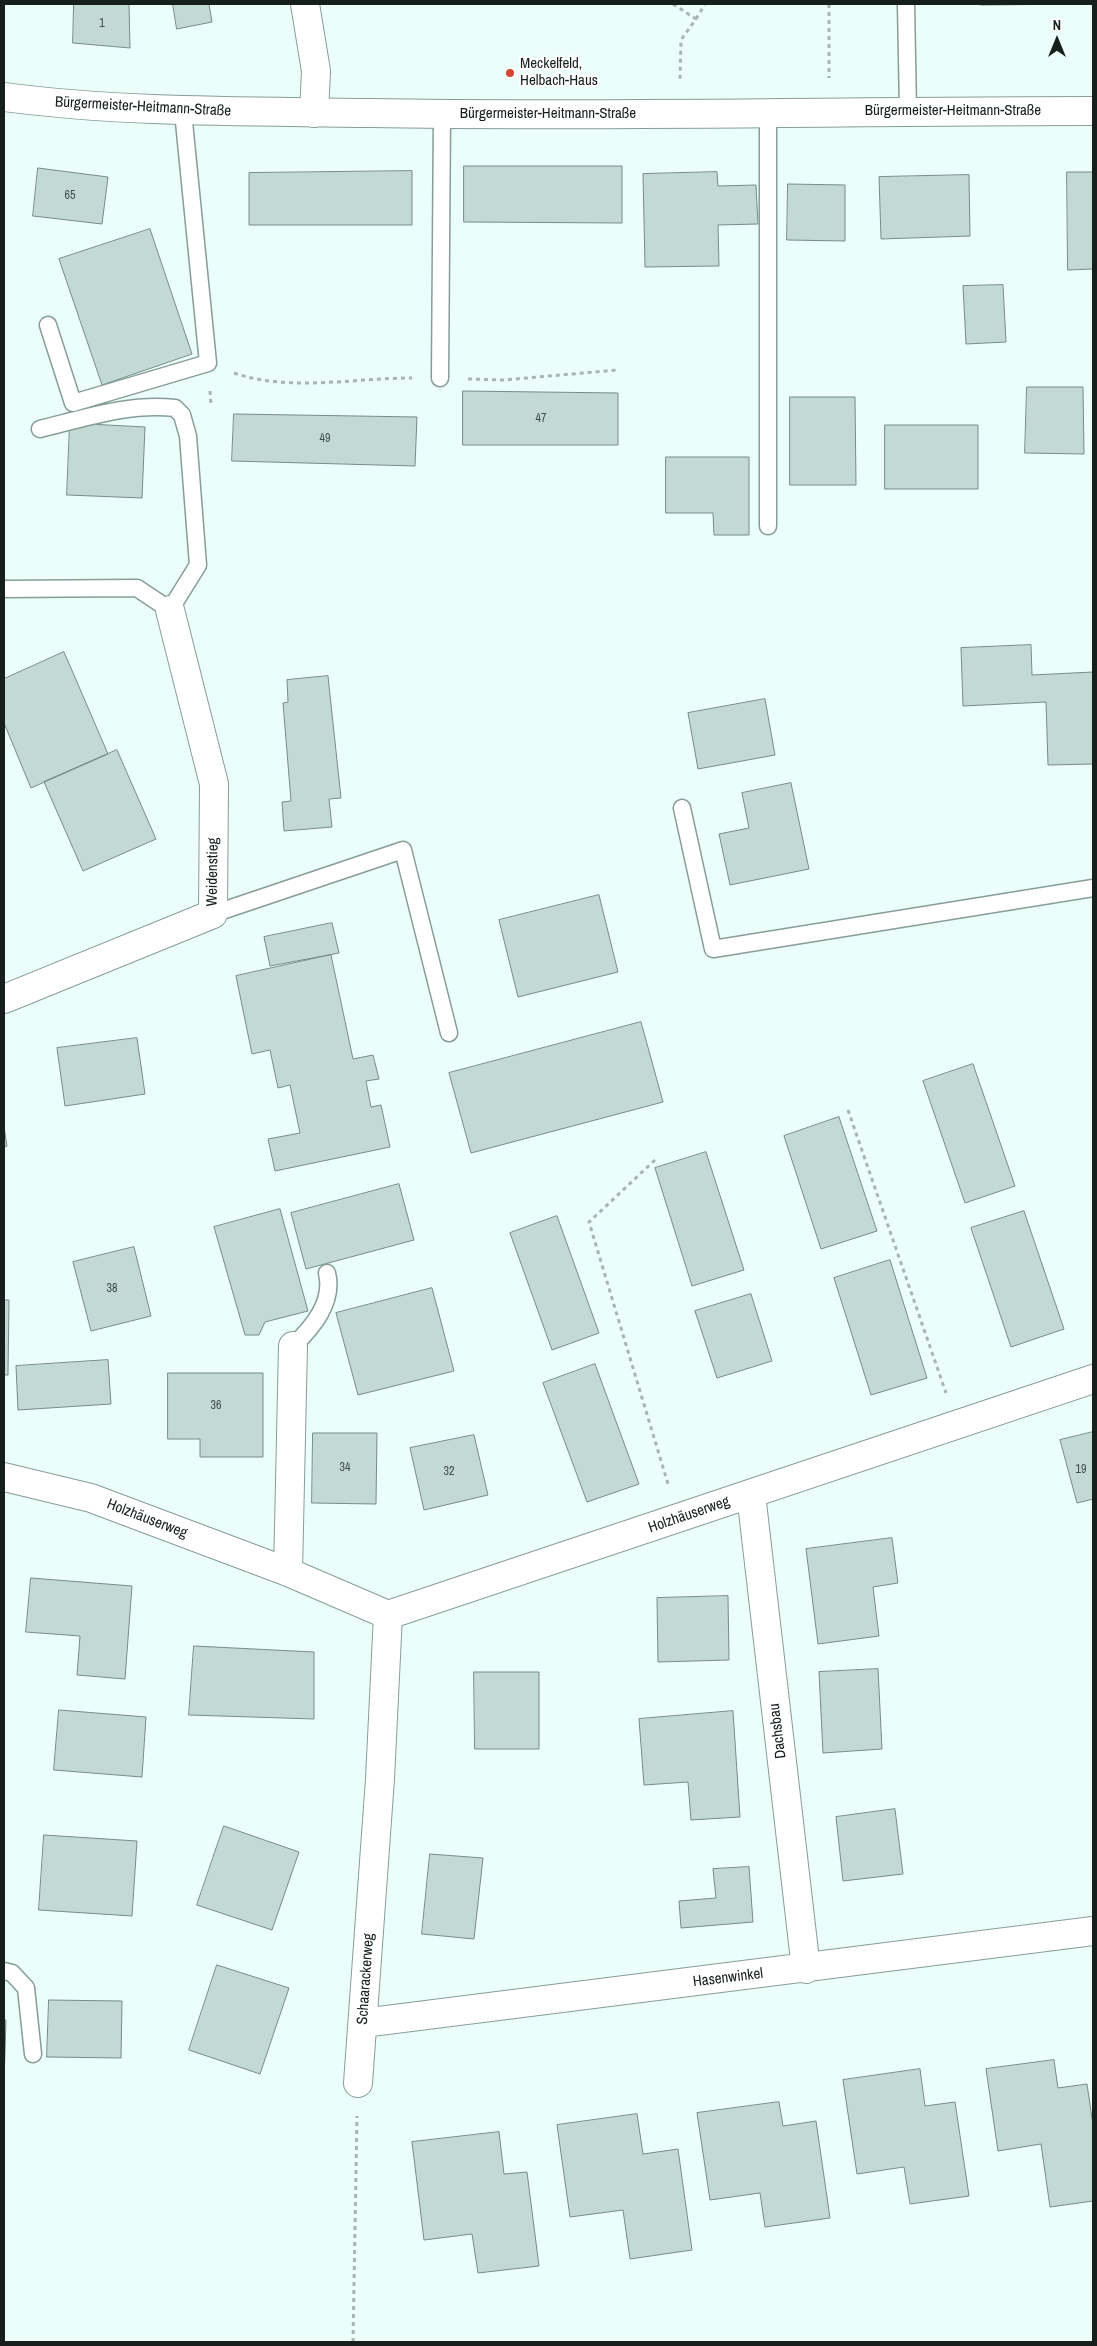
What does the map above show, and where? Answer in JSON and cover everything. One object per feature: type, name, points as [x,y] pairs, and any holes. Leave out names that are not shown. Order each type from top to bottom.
[{"type":"street","points":[[305,4],[316,71],[314,112]]},
{"type":"street","name":"Bürgermeister-Heitmann-Straße","points":[[4,97],[64,105],[184,112],[442,114],[1093,111]]},
{"type":"street","name":"Weidenstieg","points":[[4,999],[213,914],[214,784],[170,610]]},
{"type":"street","points":[[288,1572],[294,1346]]},
{"type":"street","name":"Holzhäuserweg","points":[[4,1477],[91,1498],[288,1572],[388,1616],[1093,1379]]},
{"type":"street","name":"Dachsbau","points":[[751,1494],[806,1969]]},
{"type":"street","name":"Schaarackerweg","points":[[358,2083],[380,1779],[388,1616]]},
{"type":"street","name":"Hasenwinkel","points":[[363,2024],[1093,1931]]},
{"type":"lane","points":[[906,4],[908,111]]},
{"type":"lane","points":[[48,325],[74,403],[208,363],[184,112]]},
{"type":"lane","points":[[768,113],[768,526]]},
{"type":"lane","points":[[440,378],[442,114]]},
{"type":"lane","points":[[4,589],[137,588],[170,610],[198,565],[188,436],[182,415],[175,408],[156,406],[125,408],[40,428]]},
{"type":"lane","points":[[682,808],[714,949],[1093,888]]},
{"type":"lane","points":[[213,914],[403,850],[449,1033]]},
{"type":"lane","points":[[294,1346],[312,1328],[323,1308],[330,1285],[327,1273]]},
{"type":"lane","points":[[4,1971],[12,1973],[26,1988],[32,2054]]},
{"type":"path","points":[[674,4],[696,18]]},
{"type":"path","points":[[680,113],[681,40],[705,4]]},
{"type":"path","points":[[829,4],[830,112]]},
{"type":"path","points":[[440,378],[504,380],[617,370]]},
{"type":"path","points":[[256,380],[300,382],[385,378]]},
{"type":"path","points":[[848,1110],[957,1425]]},
{"type":"path","points":[[655,1160],[589,1222],[679,1518]]},
{"type":"path","points":[[353,2342],[358,2083]]},
{"type":"building","points":[[74,4],[129,4],[130,48],[73,43]]},
{"type":"building","points":[[173,4],[209,4],[212,22],[177,29]]},
{"type":"building","points":[[981,4],[1086,4],[981,5]]},
{"type":"building","points":[[464,166],[622,166],[622,223],[464,222]]},
{"type":"building","points":[[38,168],[108,177],[102,224],[33,216]]},
{"type":"building","points":[[412,171],[412,225],[249,225],[249,173]]},
{"type":"building","points":[[717,172],[718,186],[756,185],[758,224],[718,225],[719,266],[645,267],[643,174]]},
{"type":"building","points":[[1067,172],[1093,172],[1093,269],[1068,270]]},
{"type":"building","points":[[969,175],[970,236],[881,239],[879,177]]},
{"type":"building","points":[[788,184],[845,185],[845,241],[787,240]]},
{"type":"building","points":[[150,229],[192,354],[102,385],[59,259]]},
{"type":"building","points":[[1003,285],[1006,342],[966,344],[963,286]]},
{"type":"building","points":[[1027,387],[1083,387],[1084,454],[1025,453]]},
{"type":"building","points":[[463,391],[618,393],[618,445],[463,445]]},
{"type":"building","points":[[790,397],[855,397],[856,485],[790,485]]},
{"type":"building","points":[[234,414],[417,417],[415,466],[232,461]]},
{"type":"building","points":[[70,423],[145,427],[142,498],[67,495]]},
{"type":"building","points":[[885,425],[978,425],[978,489],[885,489]]},
{"type":"building","points":[[666,457],[749,457],[749,535],[714,535],[713,513],[666,513]]},
{"type":"building","points":[[1031,645],[1032,675],[1093,672],[1093,764],[1048,765],[1046,702],[963,706],[961,648]]},
{"type":"building","points":[[64,652],[108,754],[31,788],[4,723],[4,679]]},
{"type":"building","points":[[328,676],[341,798],[329,799],[332,827],[284,831],[282,802],[291,801],[283,703],[288,702],[287,680]]},
{"type":"building","points":[[765,699],[775,755],[698,769],[688,713]]},
{"type":"building","points":[[117,750],[156,839],[83,871],[44,782]]},
{"type":"building","points":[[791,783],[809,869],[730,885],[719,834],[749,828],[742,793]]},
{"type":"building","points":[[599,895],[618,972],[518,997],[499,920]]},
{"type":"building","points":[[332,923],[339,953],[270,966],[264,937]]},
{"type":"building","points":[[331,955],[353,1059],[373,1055],[379,1079],[366,1081],[371,1107],[381,1105],[390,1147],[275,1171],[268,1139],[300,1133],[290,1085],[278,1088],[270,1050],[252,1054],[236,976]]},
{"type":"building","points":[[641,1022],[663,1102],[471,1153],[449,1073]]},
{"type":"building","points":[[137,1038],[145,1094],[65,1106],[57,1048]]},
{"type":"building","points":[[973,1064],[1015,1186],[965,1203],[923,1081]]},
{"type":"building","points":[[839,1117],[877,1231],[821,1249],[784,1136]]},
{"type":"building","points":[[4,1127],[7,1146],[4,1147]]},
{"type":"building","points":[[706,1152],[744,1270],[692,1286],[655,1168]]},
{"type":"building","points":[[399,1184],[414,1240],[306,1269],[291,1213]]},
{"type":"building","points":[[280,1209],[308,1311],[265,1322],[259,1335],[245,1335],[214,1227]]},
{"type":"building","points":[[1024,1211],[1064,1329],[1011,1347],[971,1228]]},
{"type":"building","points":[[557,1216],[599,1333],[552,1350],[510,1233]]},
{"type":"building","points":[[134,1247],[151,1316],[91,1331],[73,1262]]},
{"type":"building","points":[[890,1260],[927,1378],[871,1395],[834,1278]]},
{"type":"building","points":[[432,1288],[454,1371],[358,1395],[336,1313]]},
{"type":"building","points":[[751,1294],[772,1361],[717,1378],[695,1311]]},
{"type":"building","points":[[4,1300],[9,1300],[8,1375],[4,1375]]},
{"type":"building","points":[[108,1360],[111,1404],[18,1410],[16,1366]]},
{"type":"building","points":[[595,1364],[639,1484],[587,1502],[543,1383]]},
{"type":"building","points":[[168,1373],[263,1373],[263,1457],[200,1457],[200,1439],[168,1439]]},
{"type":"building","points":[[1093,1432],[1093,1499],[1077,1503],[1060,1440]]},
{"type":"building","points":[[313,1433],[377,1433],[376,1504],[312,1503]]},
{"type":"building","points":[[474,1435],[488,1495],[424,1510],[410,1448]]},
{"type":"building","points":[[892,1538],[898,1583],[873,1587],[879,1636],[818,1644],[806,1549]]},
{"type":"building","points":[[31,1578],[132,1586],[125,1679],[77,1675],[80,1636],[26,1632]]},
{"type":"building","points":[[728,1596],[729,1660],[658,1662],[657,1598]]},
{"type":"building","points":[[194,1646],[314,1652],[314,1719],[189,1715]]},
{"type":"building","points":[[878,1669],[882,1749],[823,1753],[819,1672]]},
{"type":"building","points":[[474,1672],[539,1672],[539,1749],[475,1749]]},
{"type":"building","points":[[59,1710],[146,1717],[142,1777],[54,1770]]},
{"type":"building","points":[[733,1711],[740,1817],[691,1820],[688,1782],[644,1785],[639,1719]]},
{"type":"building","points":[[895,1809],[903,1874],[843,1881],[836,1817]]},
{"type":"building","points":[[224,1826],[299,1852],[272,1930],[197,1905]]},
{"type":"building","points":[[44,1835],[137,1841],[132,1916],[39,1910]]},
{"type":"building","points":[[430,1854],[483,1858],[474,1939],[422,1934]]},
{"type":"building","points":[[749,1867],[753,1922],[681,1928],[679,1901],[716,1898],[713,1869]]},
{"type":"building","points":[[217,1965],[289,1988],[260,2074],[189,2050]]},
{"type":"building","points":[[49,2000],[122,2001],[121,2058],[47,2057]]},
{"type":"building","points":[[4,2020],[6,2020],[4,2084]]},
{"type":"building","points":[[1054,2060],[1058,2088],[1087,2084],[1093,2125],[1093,2201],[1050,2207],[1041,2144],[998,2151],[986,2069]]},
{"type":"building","points":[[920,2069],[925,2106],[955,2102],[969,2196],[910,2204],[904,2167],[857,2174],[843,2080]]},
{"type":"building","points":[[779,2102],[783,2126],[816,2121],[830,2218],[765,2227],[760,2193],[710,2200],[697,2113]]},
{"type":"building","points":[[637,2114],[643,2154],[678,2149],[692,2250],[630,2259],[623,2210],[570,2217],[557,2125]]},
{"type":"building","points":[[499,2132],[504,2174],[527,2172],[539,2266],[478,2273],[472,2234],[424,2240],[412,2142]]},
{"type":"place","name":"Meckelfeld, Helbach-Haus","points":[[510,73]]}]
